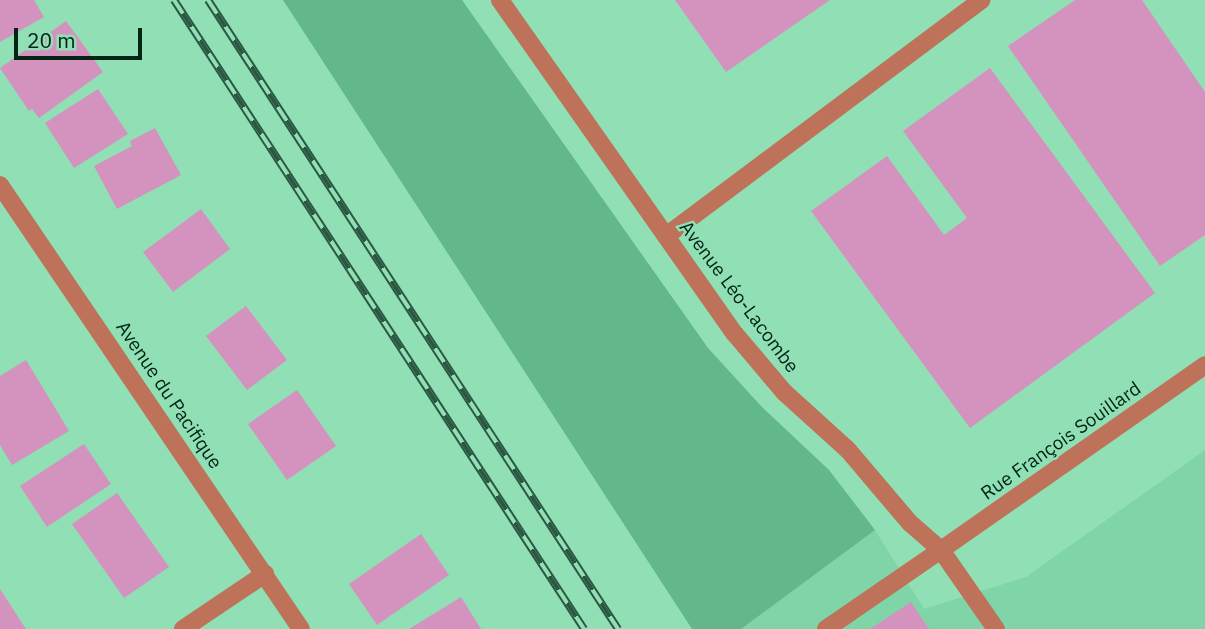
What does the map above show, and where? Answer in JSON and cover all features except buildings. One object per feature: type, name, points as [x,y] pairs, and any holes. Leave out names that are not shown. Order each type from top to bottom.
[{"type":"street","name":"Avenue Léo-Lacombe","points":[[500,0],[728,324],[771,377],[840,441],[910,523],[941,550],[996,629]]},
{"type":"street","points":[[666,236],[982,0]]},
{"type":"street","name":"Avenue du Pacifique","points":[[0,185],[301,629]]},
{"type":"street","name":"Rue François Souillard","points":[[826,629],[1205,365]]},
{"type":"street","points":[[183,629],[265,574]]},
{"type":"shaded area","points":[[283,0],[462,0],[708,348],[761,406],[829,470],[875,530],[741,629],[692,629]]},
{"type":"shaded area","points":[[1205,450],[1205,629],[733,629],[875,530],[924,609],[1026,577]]},
{"type":"railway","points":[[174,0],[584,629]]},
{"type":"railway","points":[[208,0],[618,629]]}]
